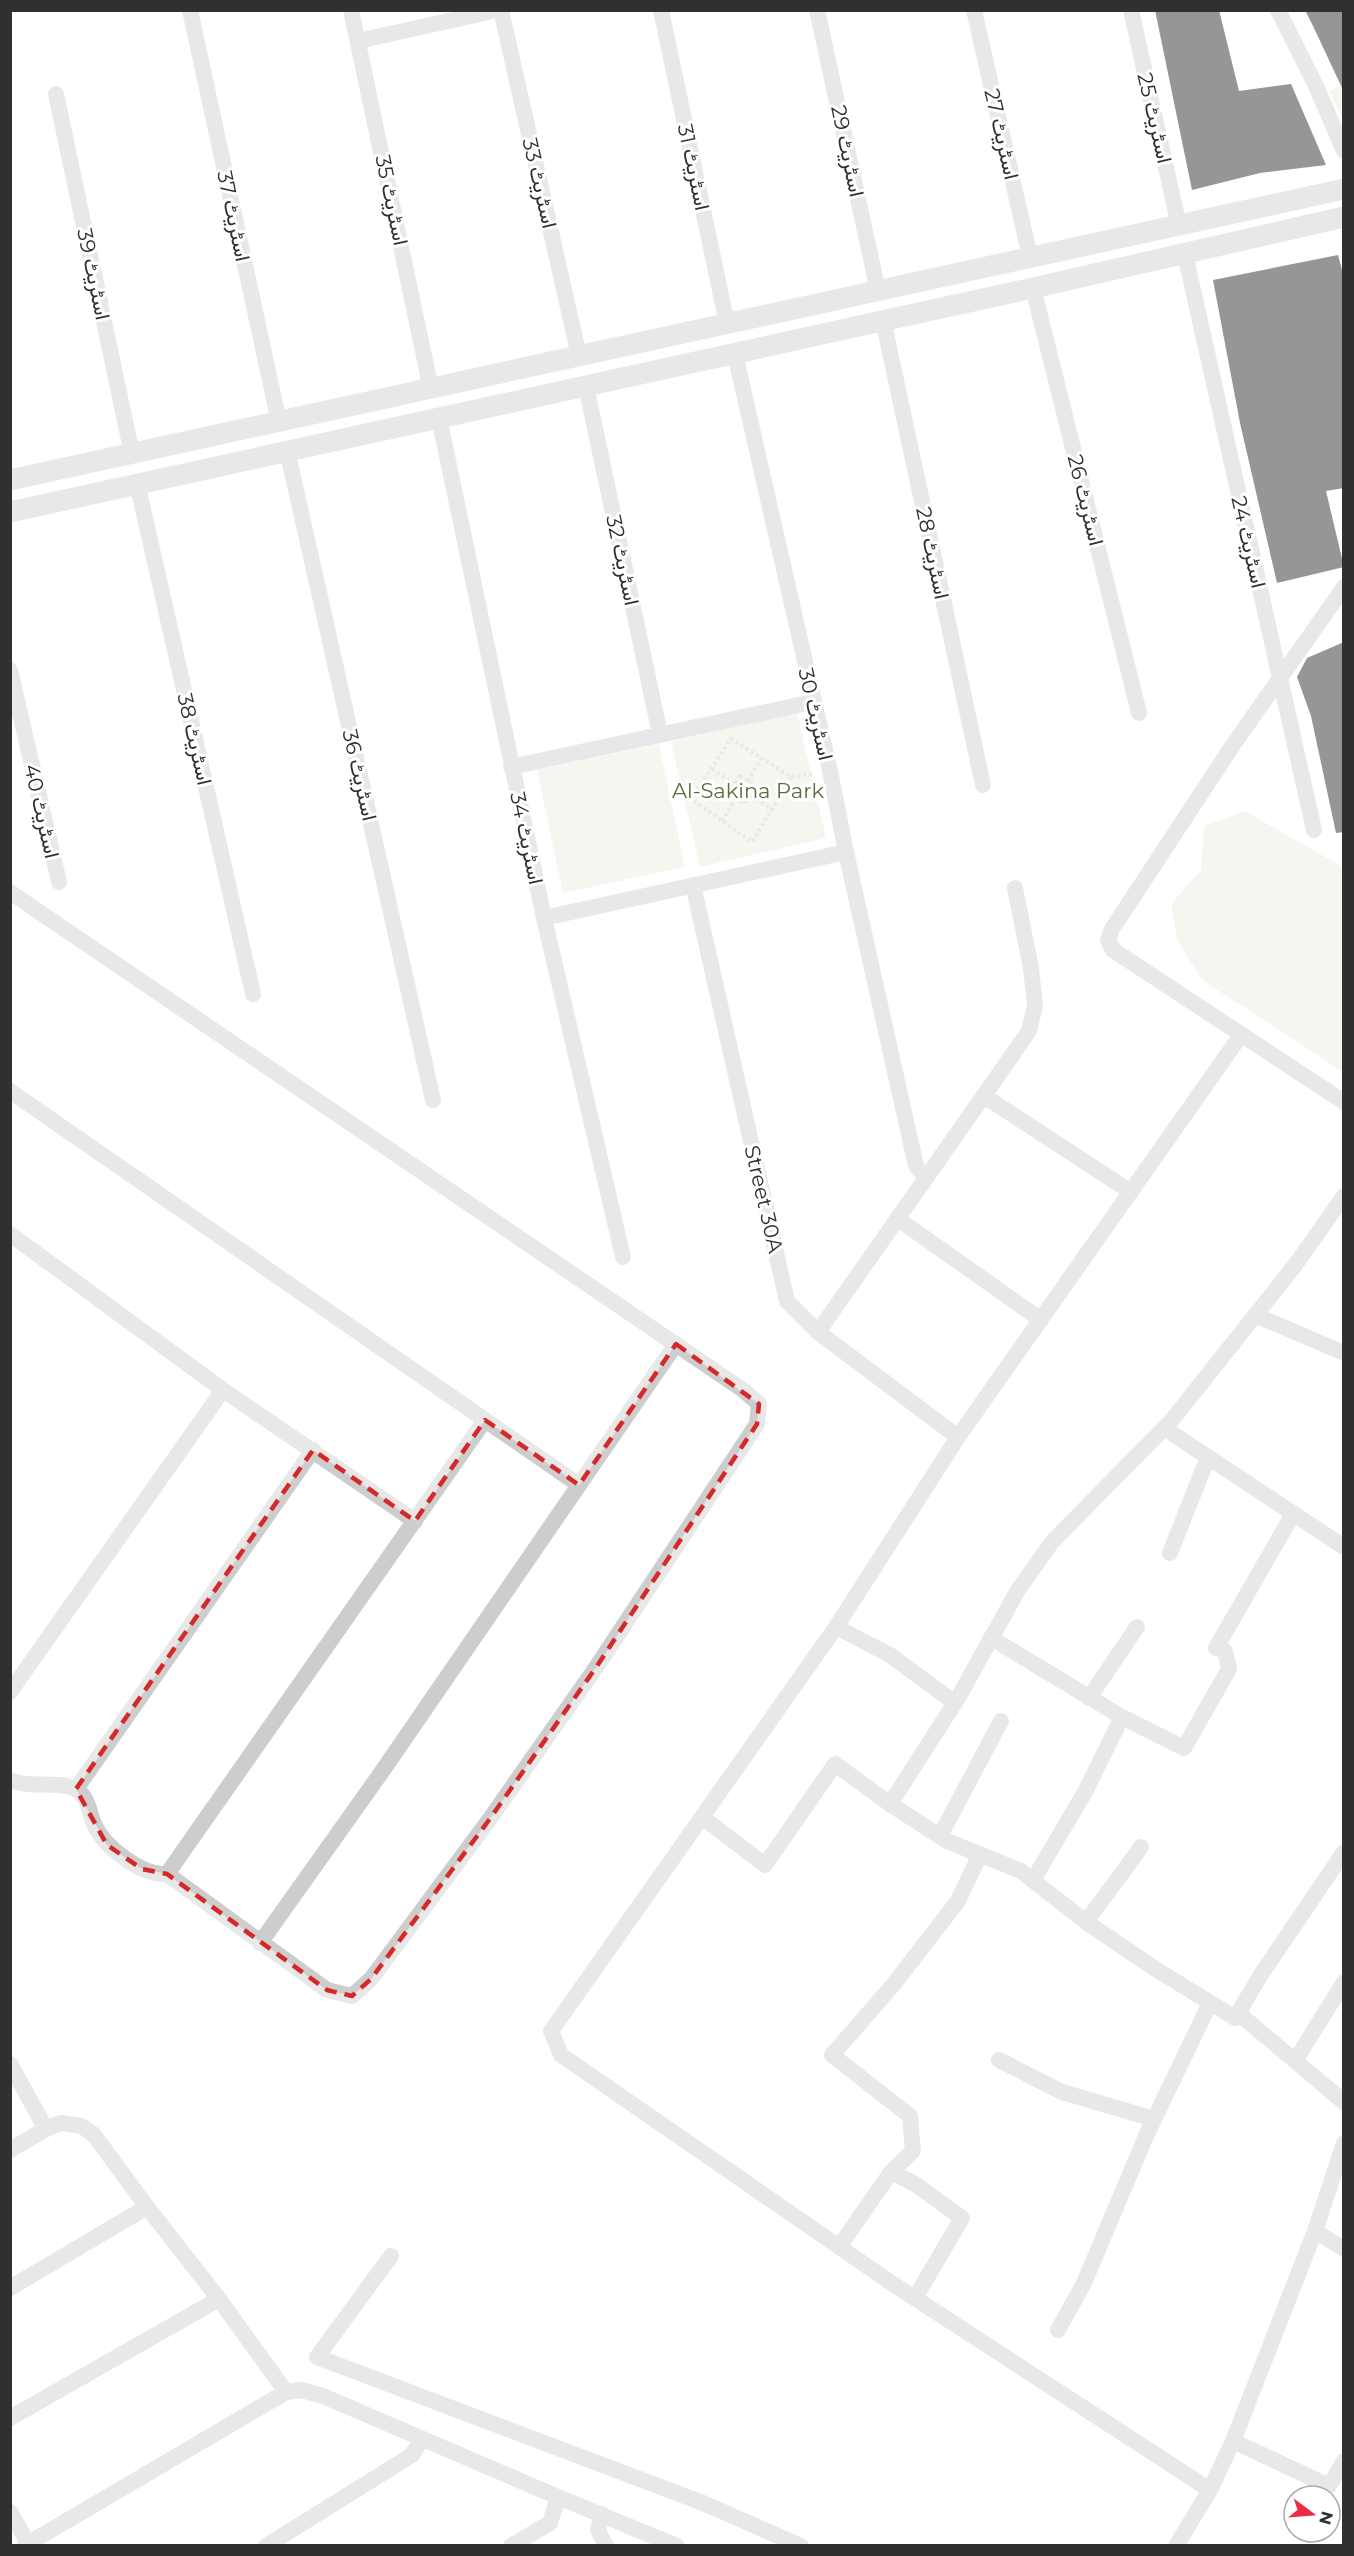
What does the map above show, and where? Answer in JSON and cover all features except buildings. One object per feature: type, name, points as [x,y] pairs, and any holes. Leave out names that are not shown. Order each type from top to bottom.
[{"type":"street","name":"اسٹریٹ 37","points":[[190,10],[279,422]]},
{"type":"street","name":"اسٹریٹ 35","points":[[351,10],[431,389]]},
{"type":"street","points":[[358,41],[500,10]]},
{"type":"street","name":"اسٹریٹ 33","points":[[500,10],[579,356]]},
{"type":"street","name":"اسٹریٹ 31","points":[[661,10],[727,324]]},
{"type":"street","name":"اسٹریٹ 29","points":[[817,10],[878,291]]},
{"type":"street","name":"اسٹریٹ 27","points":[[974,10],[1030,257]]},
{"type":"street","name":"اسٹریٹ 25","points":[[1131,10],[1179,226]]},
{"type":"street","points":[[1278,10],[1316,86],[1344,151]]},
{"type":"street","name":"اسٹریٹ 39","points":[[56,94],[132,454]]},
{"type":"street","points":[[10,480],[1344,189]]},
{"type":"street","points":[[10,512],[735,354],[1344,217]]},
{"type":"street","name":"اسٹریٹ 24","points":[[1185,254],[1314,830]]},
{"type":"street","name":"اسٹریٹ 26","points":[[1033,288],[1139,713]]},
{"type":"street","points":[[773,313],[779,344]]},
{"type":"street","name":"اسٹریٹ 28","points":[[883,320],[983,785]]},
{"type":"street","name":"اسٹریٹ 30","points":[[735,354],[830,771],[916,1166],[925,1178]]},
{"type":"street","name":"اسٹریٹ 32","points":[[586,386],[660,734]]},
{"type":"street","name":"اسٹریٹ 34","points":[[439,418],[544,918],[623,1257]]},
{"type":"street","points":[[206,438],[211,468]]},
{"type":"street","name":"اسٹریٹ 36","points":[[287,450],[433,1100]]},
{"type":"street","name":"اسٹریٹ 38","points":[[137,483],[253,994]]},
{"type":"street","points":[[1344,587],[1227,754],[1112,929],[1108,940],[1113,950],[1344,1102]]},
{"type":"street","name":"اسٹریٹ 40","points":[[10,670],[58,882]]},
{"type":"street","points":[[511,767],[813,702]]},
{"type":"street","points":[[544,918],[846,852]]},
{"type":"street","name":"Street 30A","points":[[693,885],[787,1301],[818,1332],[958,1437]]},
{"type":"street","points":[[818,1332],[1029,1031],[1035,1006],[1031,968],[1015,888]]},
{"type":"street","points":[[10,892],[743,1390],[759,1404],[757,1424],[597,1666],[489,1820],[370,1979],[352,1996],[327,1990],[167,1874],[156,1875],[142,1869],[107,1845],[95,1826],[86,1800],[76,1789],[61,1785],[46,1786],[10,1780]]},
{"type":"street","points":[[1210,2490],[915,2298],[561,2055],[551,2031],[836,1627],[958,1437],[1242,1035]]},
{"type":"street","points":[[10,1091],[579,1485]]},
{"type":"street","points":[[984,1096],[1131,1192]]},
{"type":"street","points":[[890,1804],[955,1703],[1018,1590],[1052,1542],[1164,1428],[1296,1264],[1344,1197]]},
{"type":"street","points":[[898,1219],[1041,1320]]},
{"type":"street","points":[[10,1234],[223,1390],[415,1521]]},
{"type":"street","points":[[1255,1315],[1344,1353]]},
{"type":"street","points":[[261,1943],[675,1344]]},
{"type":"street","points":[[10,1692],[223,1390]]},
{"type":"street","points":[[167,1874],[485,1420]]},
{"type":"street","points":[[1164,1428],[1344,1547]]},
{"type":"street","points":[[76,1789],[313,1450]]},
{"type":"street","points":[[1170,1553],[1208,1457]]},
{"type":"street","points":[[991,1638],[1122,1717],[1184,1748],[1229,1669],[1225,1651],[1216,1648],[1293,1514]]},
{"type":"street","points":[[836,1627],[890,1655],[955,1703]]},
{"type":"street","points":[[1089,1698],[1137,1627]]},
{"type":"street","points":[[1033,1880],[1085,1792],[1122,1717]]},
{"type":"street","points":[[940,1836],[1000,1721]]},
{"type":"street","points":[[702,1817],[765,1865],[835,1764],[890,1804],[940,1836],[1021,1871],[1086,1922],[1235,2018],[1344,1852]]},
{"type":"street","points":[[1086,1922],[1141,1846]]},
{"type":"street","points":[[839,2247],[891,2172],[914,2151],[910,2116],[832,2055],[893,1985],[958,1901],[980,1854]]},
{"type":"street","points":[[1295,2061],[1344,1982]]},
{"type":"street","points":[[1058,2330],[1084,2283],[1154,2119],[1210,2002]]},
{"type":"street","points":[[1238,2013],[1344,2102]]},
{"type":"street","points":[[999,2060],[1062,2092],[1154,2119]]},
{"type":"street","points":[[10,2064],[46,2129]]},
{"type":"street","points":[[10,2150],[61,2123],[73,2123],[94,2135],[219,2299],[286,2392]]},
{"type":"street","points":[[1176,2546],[1210,2490],[1233,2441],[1315,2231],[1343,2144]]},
{"type":"street","points":[[891,2172],[915,2184],[962,2218],[915,2298]]},
{"type":"street","points":[[10,2288],[147,2207]]},
{"type":"street","points":[[1315,2231],[1344,2249]]},
{"type":"street","points":[[391,2256],[317,2357],[703,2503],[801,2546]]},
{"type":"street","points":[[10,2418],[219,2299]]},
{"type":"street","points":[[10,2512],[26,2544],[286,2392],[302,2390],[313,2392],[677,2546]]},
{"type":"street","points":[[266,2546],[412,2455],[422,2439]]},
{"type":"street","points":[[1233,2441],[1329,2486],[1344,2461]]},
{"type":"street","points":[[511,2546],[550,2523],[558,2497]]},
{"type":"street","points":[[602,2514],[598,2530],[606,2546]]},
{"type":"path","points":[[732,739],[791,777],[752,842],[692,799],[712,769],[732,739]]},
{"type":"path","points":[[748,781],[762,758]]},
{"type":"path","points":[[712,769],[734,784]]},
{"type":"path","points":[[740,776],[748,781],[756,787],[744,804],[728,792],[740,776]]},
{"type":"path","points":[[751,796],[771,809]]},
{"type":"path","points":[[722,821],[736,798]]},
{"type":"highlighted area","points":[[676,1344],[759,1404],[757,1424],[597,1666],[489,1820],[371,1979],[352,1996],[327,1990],[167,1874],[142,1869],[107,1845],[76,1789],[313,1450],[415,1521],[485,1420],[579,1485]]},
{"type":"green space","points":[[1343,84],[1343,120],[1329,91]]},
{"type":"green space","name":"Al-Sakina Park","points":[[797,712],[826,838],[700,867],[671,742]]},
{"type":"green space","points":[[659,744],[685,867],[563,893],[537,770]]},
{"type":"green space","points":[[1245,811],[1343,867],[1343,1072],[1202,980],[1177,940],[1171,904],[1201,870],[1204,826]]}]
